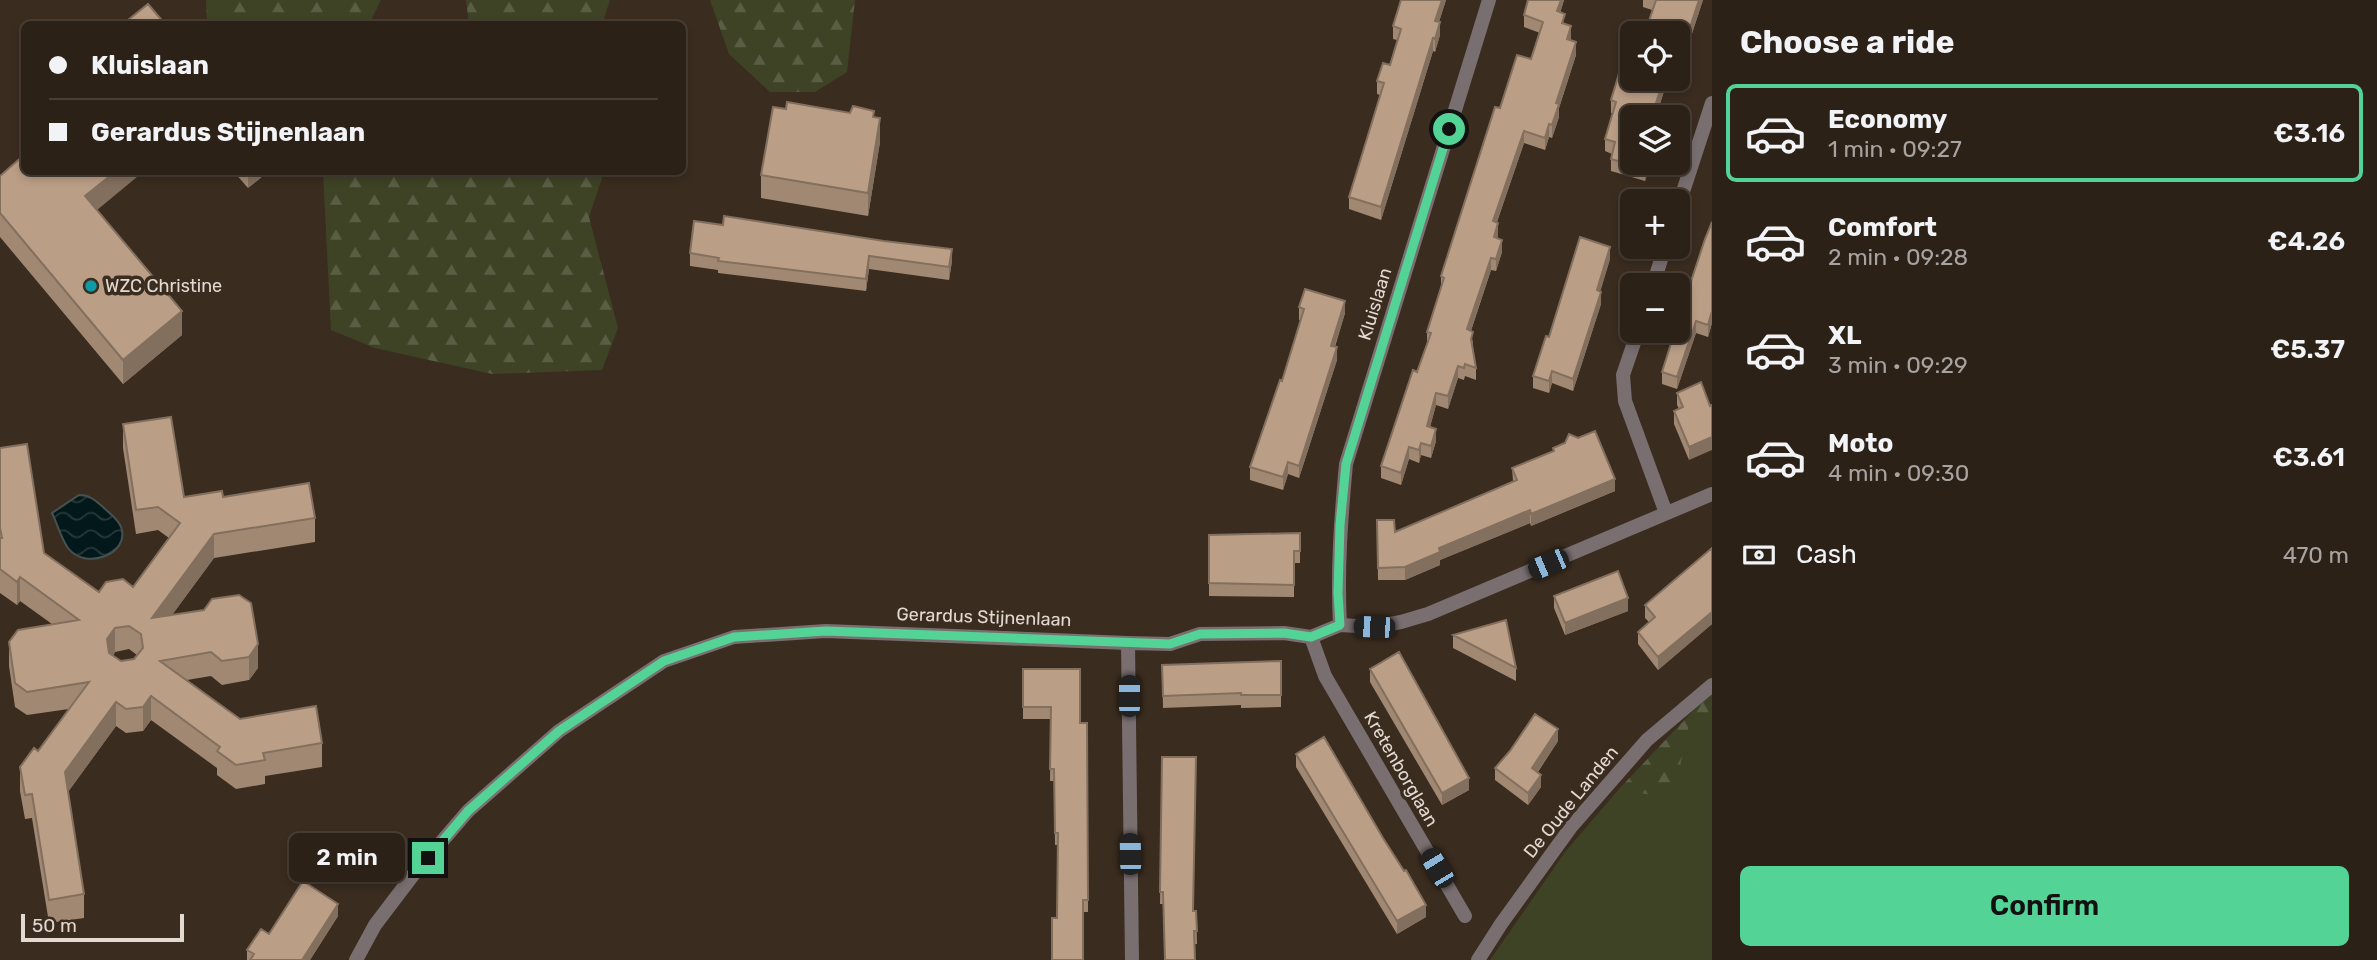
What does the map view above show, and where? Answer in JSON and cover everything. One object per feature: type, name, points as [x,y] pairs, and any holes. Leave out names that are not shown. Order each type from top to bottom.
[{"type":"street","name":"Kluislaan","points":[[1340,625],[1340,525],[1346,464],[1489,0]]},
{"type":"street","points":[[1684,189],[1712,103]]},
{"type":"street","points":[[1634,343],[1623,375],[1625,401],[1666,513]]},
{"type":"street","name":"Gerardus Stijnenlaan","points":[[356,960],[383,915],[413,875],[468,811],[559,731],[664,661],[734,637],[826,631],[1170,644],[1200,634],[1284,633],[1311,637],[1340,625],[1374,627],[1428,614],[1712,494]]},
{"type":"street","name":"Kretenborglaan","points":[[1311,637],[1325,676],[1465,916]]},
{"type":"street","points":[[1128,643],[1132,960]]},
{"type":"street","name":"De Oude Landen","points":[[1478,960],[1572,827],[1647,740],[1712,685]]},
{"type":"green space","points":[[206,0],[381,0],[370,21],[207,21]]},
{"type":"green space","points":[[466,0],[610,0],[603,21],[469,21]]},
{"type":"green space","points":[[710,0],[855,0],[847,72],[815,92],[770,92],[729,54]]},
{"type":"green space","points":[[323,175],[603,175],[589,217],[618,328],[602,370],[492,374],[375,348],[331,330]]},
{"type":"green space","points":[[1712,691],[1712,960],[1490,960],[1565,852],[1619,789]]},
{"type":"green space","points":[[1712,691],[1712,729],[1689,725],[1673,799],[1619,789]]},
{"type":"water","points":[[79,495],[95,500],[121,527],[122,537],[113,552],[95,559],[76,555],[68,548],[52,513]]},
{"type":"building","points":[[1401,0],[1442,0],[1435,21],[1440,22],[1435,39],[1433,38],[1381,207],[1349,197],[1384,83],[1377,81],[1383,63],[1390,65],[1401,29],[1393,26]]},
{"type":"building","points":[[1528,0],[1561,0],[1557,11],[1565,14],[1562,23],[1571,26],[1567,39],[1576,42],[1556,103],[1559,104],[1552,125],[1549,124],[1545,138],[1524,131],[1493,221],[1498,223],[1494,237],[1502,240],[1496,259],[1491,258],[1467,329],[1473,332],[1471,339],[1476,368],[1465,364],[1464,368],[1458,366],[1448,396],[1436,393],[1427,426],[1436,429],[1431,446],[1421,443],[1419,450],[1409,447],[1401,473],[1381,466],[1413,370],[1417,372],[1431,333],[1427,332],[1444,278],[1441,276],[1495,107],[1500,108],[1517,55],[1531,59],[1543,22],[1524,15]]},
{"type":"building","points":[[1656,0],[1699,0],[1690,27],[1690,21],[1649,21]]},
{"type":"building","points":[[148,4],[162,21],[127,21]]},
{"type":"building","points":[[1620,70],[1620,91],[1660,91],[1656,103],[1661,105],[1620,105],[1620,162],[1611,159],[1615,142],[1605,139],[1616,102],[1611,100]]},
{"type":"building","points":[[787,102],[850,113],[853,106],[874,111],[873,117],[880,118],[868,193],[761,175],[773,107],[786,109]]},
{"type":"building","name":"WZC Christine","points":[[21,158],[21,175],[111,175],[85,196],[182,311],[123,360],[0,213],[0,176]]},
{"type":"building","points":[[724,216],[952,249],[949,267],[869,256],[866,279],[718,261],[719,258],[690,253],[694,221],[723,225]]},
{"type":"building","points":[[1712,222],[1712,311],[1708,325],[1696,321],[1690,339],[1690,285]]},
{"type":"building","points":[[1580,237],[1610,247],[1597,290],[1601,292],[1573,379],[1552,371],[1549,381],[1533,376],[1546,336],[1549,337]]},
{"type":"building","points":[[1305,289],[1345,301],[1331,346],[1337,347],[1299,466],[1288,462],[1283,477],[1250,467],[1280,380],[1282,381],[1304,309],[1299,307]]},
{"type":"building","points":[[1671,343],[1689,343],[1677,377],[1662,372]]},
{"type":"building","points":[[1701,382],[1710,406],[1712,405],[1712,437],[1689,447],[1674,411],[1683,407],[1677,393]]},
{"type":"building","points":[[171,417],[184,497],[222,491],[223,497],[309,483],[315,518],[214,534],[152,618],[204,610],[212,599],[239,595],[251,603],[258,644],[249,657],[222,661],[211,652],[160,661],[240,719],[316,706],[322,743],[263,753],[265,760],[236,765],[217,751],[220,747],[151,696],[143,707],[126,709],[116,702],[65,772],[84,894],[49,900],[32,794],[25,795],[20,767],[34,748],[38,751],[89,682],[27,692],[15,683],[9,642],[18,630],[79,620],[20,577],[17,582],[0,569],[0,448],[27,444],[44,553],[99,592],[106,582],[123,579],[133,587],[180,523],[158,507],[136,510],[123,424]],"holes":[[[129,626],[141,634],[143,648],[134,659],[121,661],[109,653],[107,639],[115,628]]]},
{"type":"building","points":[[1595,431],[1615,479],[1531,514],[1530,510],[1439,548],[1440,552],[1405,567],[1378,568],[1377,520],[1394,520],[1395,532],[1517,480],[1512,468],[1554,451],[1553,448],[1565,443],[1569,434],[1578,438]]},
{"type":"building","points":[[1300,533],[1300,551],[1294,551],[1294,585],[1209,583],[1209,535]]},
{"type":"building","points":[[1712,548],[1712,612],[1658,657],[1638,632],[1655,617],[1645,605]]},
{"type":"building","points":[[1618,571],[1628,598],[1565,623],[1554,596]]},
{"type":"building","points":[[1506,620],[1516,668],[1453,635]]},
{"type":"building","points":[[1399,652],[1469,778],[1442,793],[1370,669]]},
{"type":"building","points":[[1281,661],[1281,695],[1241,693],[1163,696],[1162,665]]},
{"type":"building","points":[[1023,669],[1080,669],[1080,723],[1087,723],[1088,900],[1083,900],[1083,960],[1052,960],[1052,918],[1057,918],[1058,833],[1055,833],[1054,769],[1050,769],[1051,707],[1023,707]]},
{"type":"building","points":[[1535,714],[1558,729],[1532,768],[1541,775],[1528,793],[1495,768]]},
{"type":"building","points":[[1324,737],[1426,905],[1397,921],[1296,754]]},
{"type":"building","points":[[1162,757],[1196,757],[1193,911],[1196,911],[1197,931],[1194,931],[1195,960],[1165,960],[1163,892],[1160,892]]},
{"type":"building","points":[[303,881],[338,904],[302,960],[250,960],[254,954],[247,950],[261,929],[269,934]]},
{"type":"place","name":"WZC Christine","points":[[91,286]]},
{"type":"route","points":[[428,858],[468,811],[559,731],[664,661],[734,637],[826,631],[1170,644],[1200,634],[1284,633],[1311,637],[1340,625],[1340,525],[1346,464],[1449,129]]}]
